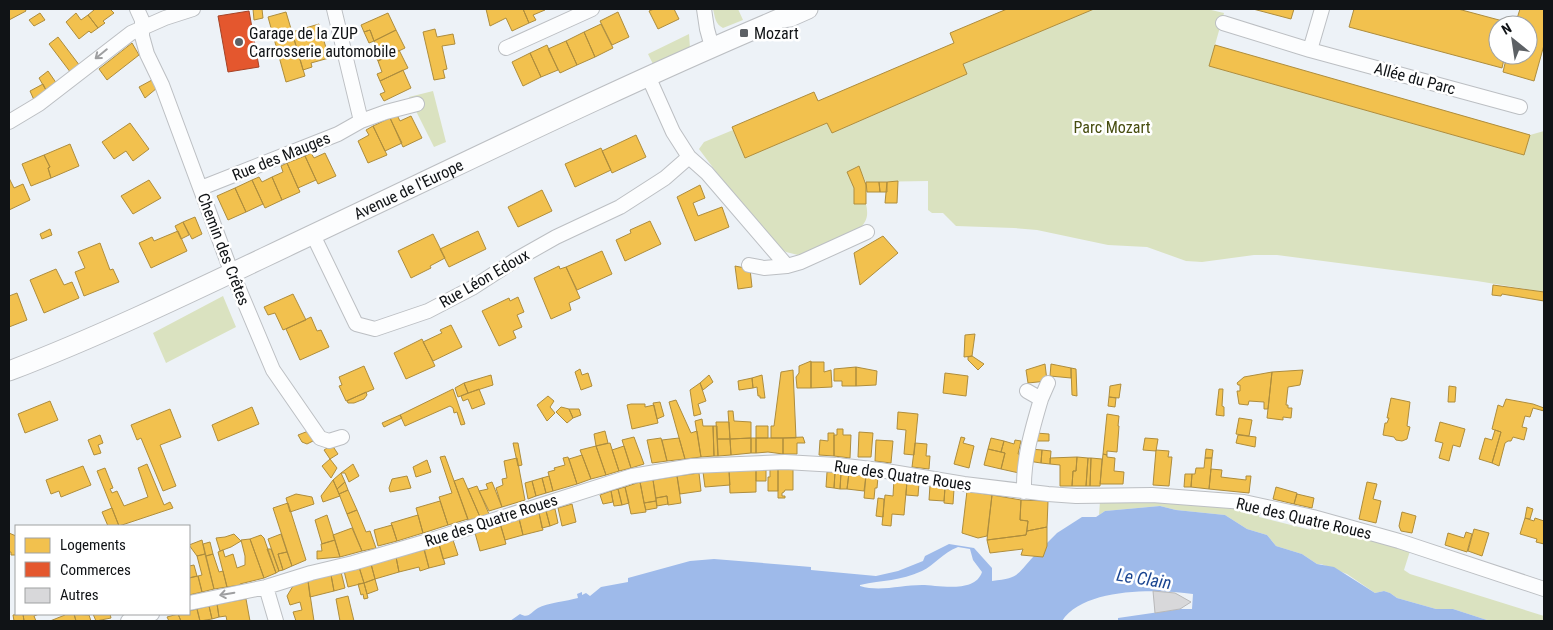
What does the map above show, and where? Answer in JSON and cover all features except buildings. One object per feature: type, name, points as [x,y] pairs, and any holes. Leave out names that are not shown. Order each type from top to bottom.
[{"type":"main road","name":"Avenue de l'Europe","points":[[9,372],[63,350],[232,273],[648,76],[781,18],[790,17],[808,9]]},
{"type":"street","name":"Chemin des Crêtes","points":[[137,9],[142,20],[142,36],[147,54],[162,85],[232,273],[273,370],[320,438],[330,441],[342,438]]},
{"type":"street","points":[[9,122],[54,92],[119,40],[165,18],[193,9]]},
{"type":"street","points":[[334,9],[361,121]]},
{"type":"street","points":[[506,48],[592,9]]},
{"type":"street","points":[[704,9],[712,47]]},
{"type":"street","points":[[1310,50],[1322,9]]},
{"type":"street","name":"Allée du Parc","points":[[1223,23],[1310,50],[1520,107]]},
{"type":"street","points":[[648,76],[674,132],[690,157],[707,173],[787,266]]},
{"type":"street","name":"Rue des Mauges","points":[[200,188],[338,134],[361,121],[417,104]]},
{"type":"street","name":"Rue Léon Edoux","points":[[313,235],[356,324],[375,328],[428,311],[472,288],[533,250],[628,202],[679,168],[690,157]]},
{"type":"street","points":[[749,266],[764,268],[787,266],[867,232]]},
{"type":"street","points":[[1024,492],[1023,476],[1041,399],[1048,382]]},
{"type":"street","points":[[1027,391],[1041,399]]},
{"type":"street","name":"Rue des Quatre Roues","points":[[190,602],[266,587],[311,572],[352,563],[428,541],[632,476],[692,466],[786,462],[837,465],[1024,492],[1076,496],[1152,495],[1251,503],[1313,517],[1399,541],[1544,589]]},
{"type":"street","points":[[266,587],[276,621]]},
{"type":"street","points":[[128,621],[149,615]]},
{"type":"green space","points":[[713,9],[738,9],[743,20],[723,28],[717,22]]},
{"type":"green space","name":"Parc Mozart","points":[[1094,9],[1207,9],[1224,13],[1209,66],[1524,155],[1530,135],[1544,131],[1544,292],[1477,281],[1277,255],[1254,255],[1202,262],[1186,261],[1147,247],[1108,245],[1037,230],[956,226],[943,213],[932,213],[928,210],[928,181],[866,182],[858,166],[847,172],[854,188],[854,204],[866,204],[867,216],[865,222],[861,227],[804,254],[798,255],[786,252],[777,245],[735,197],[699,149],[704,142],[733,130],[745,158],[827,123],[832,133],[967,74],[963,64]]},
{"type":"green space","points":[[689,34],[690,48],[654,66],[648,54]]},
{"type":"green space","points":[[433,91],[446,142],[434,147],[409,97]]},
{"type":"green space","points":[[223,296],[236,327],[166,363],[153,333]]},
{"type":"green space","points":[[1100,501],[1157,501],[1260,510],[1259,517],[1311,530],[1313,524],[1410,551],[1404,570],[1410,574],[1544,616],[1544,621],[1490,621],[1453,609],[1436,609],[1397,598],[1384,591],[1375,593],[1347,574],[1317,564],[1302,554],[1276,546],[1267,535],[1247,529],[1225,515],[1176,510],[1160,506],[1105,511],[1099,515]]},
{"type":"water","name":"Le Clain","points":[[1160,506],[1176,510],[1225,515],[1247,529],[1267,535],[1276,546],[1302,554],[1317,564],[1334,567],[1375,593],[1384,591],[1397,598],[1436,609],[1453,609],[1490,621],[1118,621],[1118,618],[1192,609],[1193,594],[1142,591],[1104,596],[1087,602],[1073,610],[1062,621],[510,621],[520,614],[526,616],[542,606],[578,598],[577,594],[582,592],[582,595],[586,593],[590,596],[601,587],[628,582],[628,578],[690,561],[714,559],[811,567],[811,570],[876,576],[898,571],[923,561],[925,556],[949,544],[974,548],[992,568],[992,581],[1001,580],[1013,577],[1034,556],[1043,557],[1047,543],[1057,533],[1082,517],[1096,517],[1105,511]],"holes":[[[958,547],[970,549],[973,560],[982,572],[978,579],[964,586],[914,585],[883,588],[860,586],[899,579],[914,574],[927,568]]]},
{"type":"place","name":"Mozart","points":[[744,33]]},
{"type":"place","name":"Garage de la ZUP Carrosserie automobile","points":[[239,42]]}]
